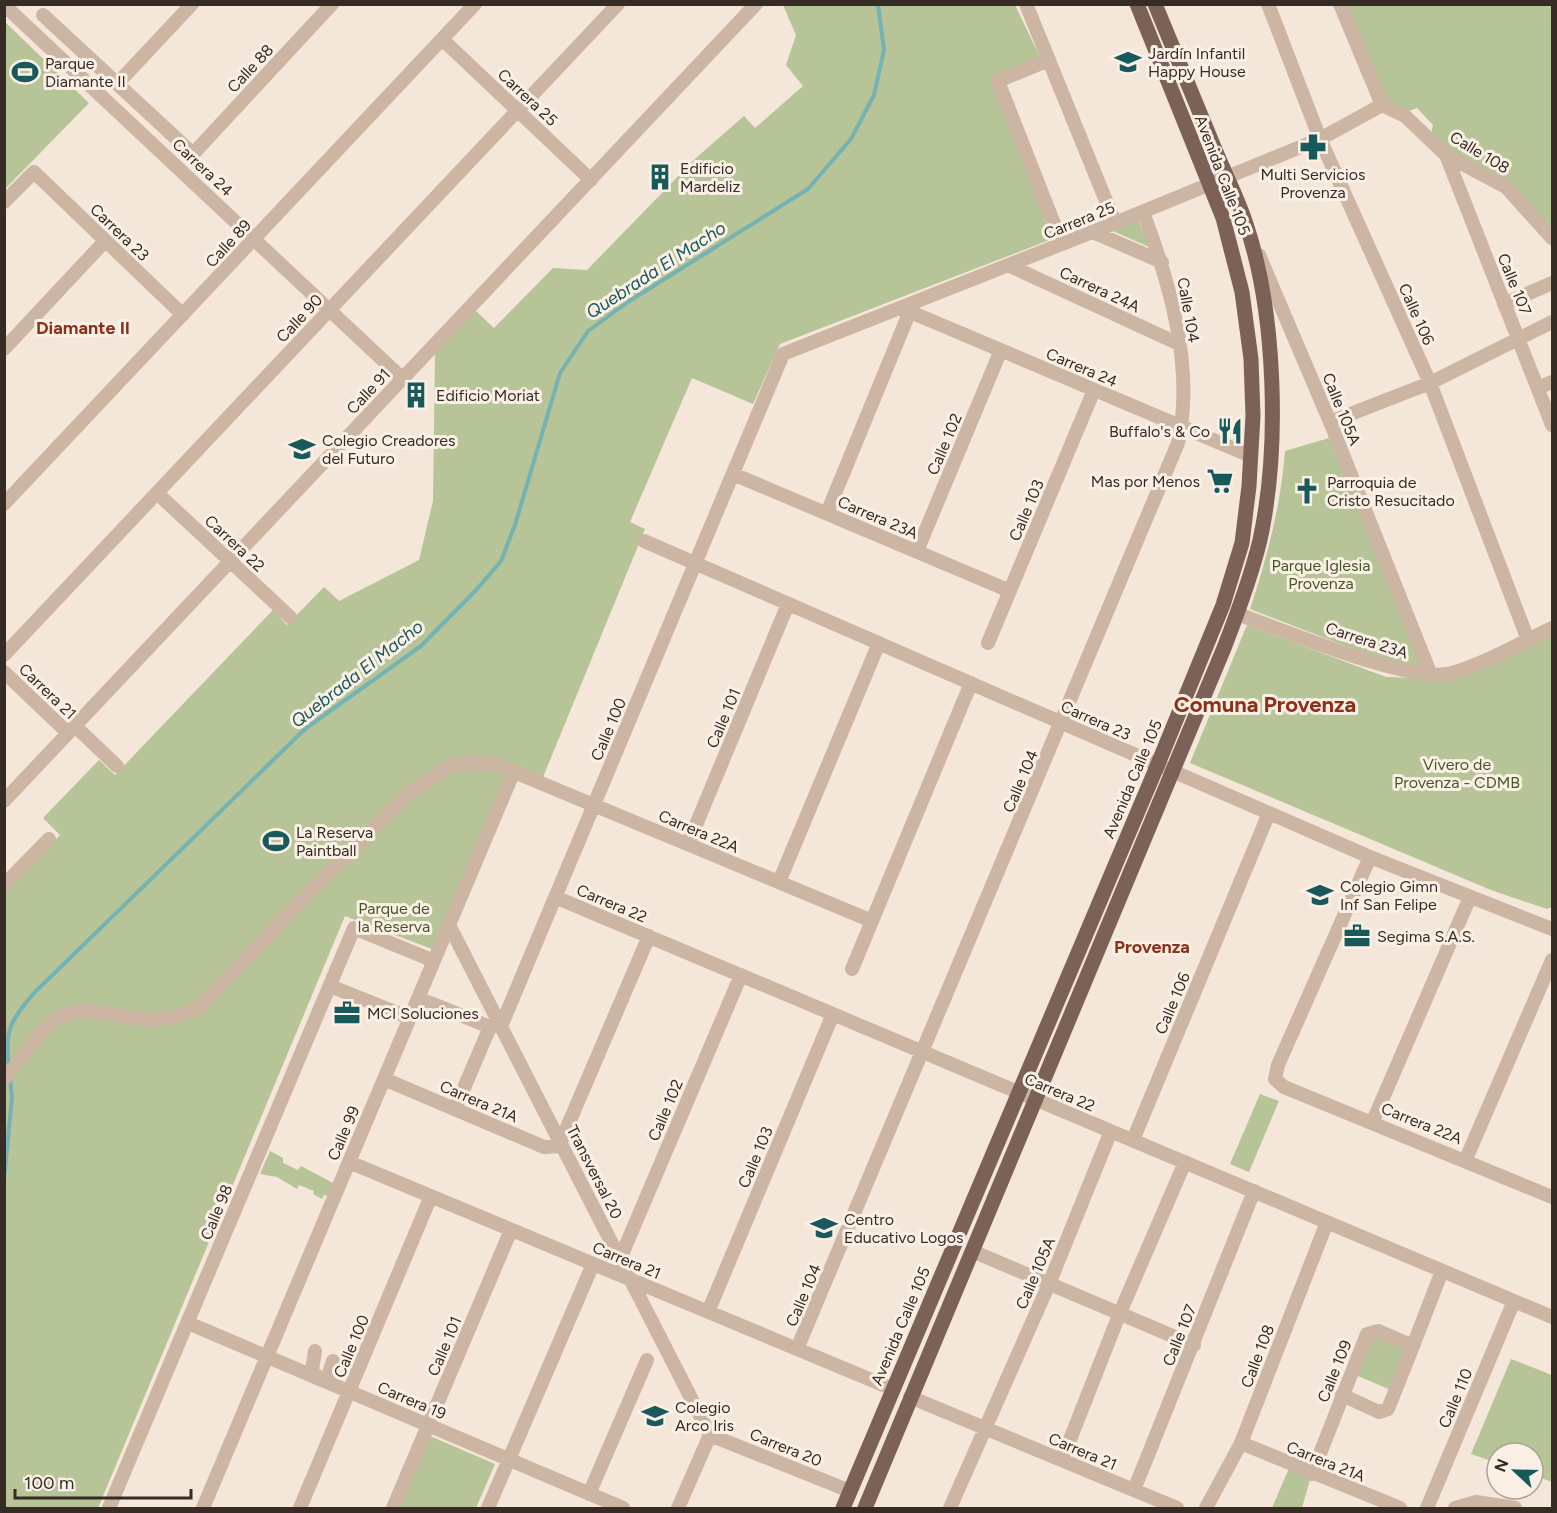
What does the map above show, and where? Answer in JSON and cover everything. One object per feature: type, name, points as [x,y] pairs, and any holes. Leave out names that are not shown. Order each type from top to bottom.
[{"type":"main road","name":"Avenida Calle 105","points":[[843,1509],[1158,764],[1235,572],[1246,514],[1251,456],[1252,377],[1246,312],[1232,249],[1209,184],[1137,4]]},
{"type":"main road","name":"Avenida Calle 105","points":[[865,1509],[1238,614],[1253,567],[1265,510],[1271,410],[1266,320],[1246,224],[1155,4]]},
{"type":"street","points":[[30,29],[53,4]]},
{"type":"street","points":[[43,15],[117,84],[192,4]]},
{"type":"street","name":"Calle 88","points":[[117,84],[193,154],[332,4]]},
{"type":"street","name":"Calle 89","points":[[4,504],[475,4]]},
{"type":"street","name":"Calle 90","points":[[4,655],[618,4]]},
{"type":"street","name":"Calle 91","points":[[4,801],[756,4]]},
{"type":"street","points":[[1026,4],[1115,223]]},
{"type":"street","name":"Calle 106","points":[[1268,4],[1320,139],[1430,383],[1528,640]]},
{"type":"street","points":[[1340,4],[1382,105]]},
{"type":"street","name":"Carrera 24","points":[[4,5],[256,238],[403,379]]},
{"type":"street","name":"Carrera 25","points":[[442,39],[591,180]]},
{"type":"street","points":[[1049,60],[999,81],[1062,244]]},
{"type":"street","name":"Carrera 25","points":[[783,354],[905,310],[1008,265],[1320,139],[1382,105]]},
{"type":"street","name":"Calle 108","points":[[1382,105],[1405,116],[1446,155],[1506,187],[1552,238]]},
{"type":"street","name":"Calle 107","points":[[1446,155],[1552,425]]},
{"type":"street","name":"Carrera 23","points":[[4,202],[34,172],[183,315]]},
{"type":"street","name":"Calle 104","points":[[798,1349],[1173,462],[1182,427],[1179,344],[1175,310],[1162,262],[1143,212]]},
{"type":"street","name":"Calle 105A","points":[[1246,224],[1330,422],[1431,675]]},
{"type":"street","points":[[1093,232],[1162,262]]},
{"type":"street","points":[[4,349],[105,241]]},
{"type":"street","name":"Carrera 24A","points":[[1008,265],[1179,344]]},
{"type":"street","points":[[1504,304],[1552,283]]},
{"type":"street","points":[[827,513],[905,310]]},
{"type":"street","name":"Carrera 24","points":[[905,310],[1251,456]]},
{"type":"street","points":[[1330,422],[1430,383],[1552,322]]},
{"type":"street","name":"Calle 102","points":[[917,551],[1001,350]]},
{"type":"street","name":"Calle 100","points":[[455,1109],[555,897],[783,354]]},
{"type":"street","points":[[1538,388],[1552,382]]},
{"type":"street","name":"Calle 103","points":[[988,644],[1094,390]]},
{"type":"street","name":"Carrera 23A","points":[[733,474],[1010,591]]},
{"type":"street","name":"Carrera 22","points":[[158,493],[290,617]]},
{"type":"street","name":"Carrera 23","points":[[644,542],[1269,813],[1552,929]]},
{"type":"street","name":"Calle 101","points":[[688,844],[788,604]]},
{"type":"street","name":"Carrera 23A","points":[[1238,614],[1393,669],[1431,675],[1451,674],[1552,628]]},
{"type":"street","points":[[780,882],[879,644]]},
{"type":"street","name":"Carrera 21","points":[[4,672],[117,766]]},
{"type":"street","points":[[852,969],[971,683]]},
{"type":"street","name":"Carrera 22A","points":[[4,1079],[43,1031],[65,1015],[97,1011],[138,1019],[163,1019],[176,1017],[200,1006],[324,877],[425,782],[440,771],[462,763],[489,763],[514,771],[872,921]]},
{"type":"street","name":"Calle 99","points":[[203,1509],[514,771]]},
{"type":"street","name":"Calle 106","points":[[1133,1140],[1269,813]]},
{"type":"street","points":[[4,885],[49,839]]},
{"type":"street","name":"Carrera 22A","points":[[1370,856],[1278,1065],[1275,1074],[1278,1082],[1552,1197]]},
{"type":"street","name":"Carrera 22","points":[[555,897],[1552,1317]]},
{"type":"street","points":[[1373,1121],[1470,897]]},
{"type":"street","name":"Transversal 20","points":[[449,925],[496,1025],[562,1143],[710,1435]]},
{"type":"street","name":"Calle 98","points":[[109,1509],[354,928],[434,961]]},
{"type":"street","points":[[562,1143],[649,936]]},
{"type":"street","points":[[1466,1159],[1552,960]]},
{"type":"street","name":"Calle 102","points":[[620,1259],[741,975]]},
{"type":"street","points":[[330,986],[410,1018]]},
{"type":"street","points":[[418,998],[496,1025]]},
{"type":"street","name":"Calle 103","points":[[708,1312],[833,1014]]},
{"type":"street","name":"Carrera 21A","points":[[384,1079],[544,1147],[555,1147],[562,1143]]},
{"type":"street","name":"Calle 105A","points":[[950,1509],[1049,1284],[1111,1131]]},
{"type":"street","name":"Carrera 21","points":[[349,1162],[893,1389]]},
{"type":"street","points":[[1062,1460],[1119,1315],[1185,1162]]},
{"type":"street","name":"Calle 107","points":[[1134,1490],[1254,1191]]},
{"type":"street","name":"Calle 100","points":[[300,1509],[431,1197]]},
{"type":"street","name":"Calle 108","points":[[1208,1503],[1241,1443],[1327,1222]]},
{"type":"street","name":"Calle 101","points":[[393,1509],[512,1230]]},
{"type":"street","points":[[972,1251],[1194,1345]]},
{"type":"street","points":[[488,1509],[593,1264]]},
{"type":"street","points":[[1342,1395],[1379,1412],[1388,1409],[1442,1271]]},
{"type":"street","name":"Calle 110","points":[[1427,1509],[1514,1301]]},
{"type":"street","name":"Carrera 19","points":[[188,1323],[623,1509]]},
{"type":"street","name":"Calle 109","points":[[1312,1474],[1367,1334],[1378,1331],[1413,1346]]},
{"type":"street","points":[[315,1351],[312,1370],[324,1381],[333,1361]]},
{"type":"street","points":[[589,1494],[647,1360]]},
{"type":"street","name":"Carrera 21","points":[[910,1398],[987,1428],[1177,1509]]},
{"type":"street","points":[[678,1509],[710,1435]]},
{"type":"street","name":"Carrera 20","points":[[710,1435],[850,1491]]},
{"type":"street","name":"Carrera 21A","points":[[1241,1443],[1312,1474],[1370,1503],[1400,1509]]},
{"type":"street","points":[[1455,1509],[1476,1502],[1515,1509]]},
{"type":"green space","name":"Parque de la Reserva","points":[[783,5],[1015,5],[1041,59],[993,78],[1052,239],[780,344],[753,404],[692,378],[630,522],[645,529],[543,777],[511,763],[432,949],[345,916],[98,1508],[5,1508],[4,893],[60,835],[43,818],[99,760],[115,775],[273,610],[287,625],[324,587],[339,601],[419,560],[433,501],[435,354],[475,310],[494,328],[553,268],[587,270],[696,158],[744,116],[755,128],[803,86],[786,65],[796,35]]},
{"type":"green space","points":[[1344,5],[1552,5],[1552,233],[1507,185],[1454,156],[1431,134],[1433,125],[1417,108],[1406,112],[1384,101]]},
{"type":"green space","name":"Parque Diamante II","points":[[4,21],[89,103],[5,189],[4,189]]},
{"type":"green space","points":[[1138,220],[1149,247],[1113,231]]},
{"type":"green space","name":"Parque Iglesia Provenza","points":[[1329,438],[1424,672],[1392,664],[1250,609],[1272,531],[1285,451]]},
{"type":"green space","name":"Vivero de Provenza - CDMB","points":[[1247,625],[1386,677],[1446,679],[1552,633],[1552,907],[1547,909],[1491,890],[1190,763]]},
{"type":"green space","points":[[1260,1094],[1279,1101],[1249,1172],[1230,1164]]},
{"type":"green space","points":[[270,1151],[283,1158],[283,1163],[298,1170],[301,1166],[333,1183],[328,1196],[324,1195],[322,1199],[313,1194],[314,1191],[299,1185],[297,1189],[277,1177],[260,1174]]},
{"type":"green space","points":[[1369,1331],[1410,1348],[1393,1391],[1351,1373]]},
{"type":"green space","points":[[1511,1359],[1552,1375],[1552,1482],[1545,1479],[1545,1441],[1485,1441],[1485,1459],[1471,1454]]},
{"type":"green space","points":[[430,1436],[495,1464],[476,1508],[400,1508]]},
{"type":"green space","points":[[1292,1461],[1311,1476],[1302,1508],[1272,1508]]},
{"type":"waterway","name":"Quebrada El Macho","points":[[9,1068],[8,1035],[14,1019],[34,993],[305,729],[421,646],[501,561],[515,525],[560,373],[588,331],[628,302],[808,189],[851,139],[874,95],[884,50],[878,4]]},
{"type":"waterway","name":"Quebrada El Macho","points":[[4,1180],[12,1097],[10,1078]]},
{"type":"place","name":"Jardín Infantil Happy House","points":[[1128,62]]},
{"type":"place","name":"Parque Diamante II","points":[[25,72]]},
{"type":"place","name":"Multi Servicios Provenza","points":[[1313,147]]},
{"type":"place","name":"Edificio Mardeliz","points":[[660,177]]},
{"type":"place","name":"Edificio Moriat","points":[[416,395]]},
{"type":"place","name":"Buffalo's & Co","points":[[1230,431]]},
{"type":"place","name":"Colegio Creadores del Futuro","points":[[302,449]]},
{"type":"place","name":"Mas por Menos","points":[[1220,481]]},
{"type":"place","name":"Parroquia de Cristo Resucitado","points":[[1307,491]]},
{"type":"place","name":"La Reserva Paintball","points":[[276,841]]},
{"type":"place","name":"Colegio Gimn Inf San Felipe","points":[[1320,895]]},
{"type":"place","name":"Segima S.A.S.","points":[[1357,936]]},
{"type":"place","name":"MCI Soluciones","points":[[347,1013]]},
{"type":"place","name":"Centro Educativo Logos","points":[[824,1228]]},
{"type":"place","name":"Colegio Arco Iris","points":[[655,1416]]},
{"type":"district","name":"Diamante II","points":[[83,328]]},
{"type":"district","name":"Comuna Provenza","points":[[1265,704]]},
{"type":"district","name":"Provenza","points":[[1152,947]]}]
